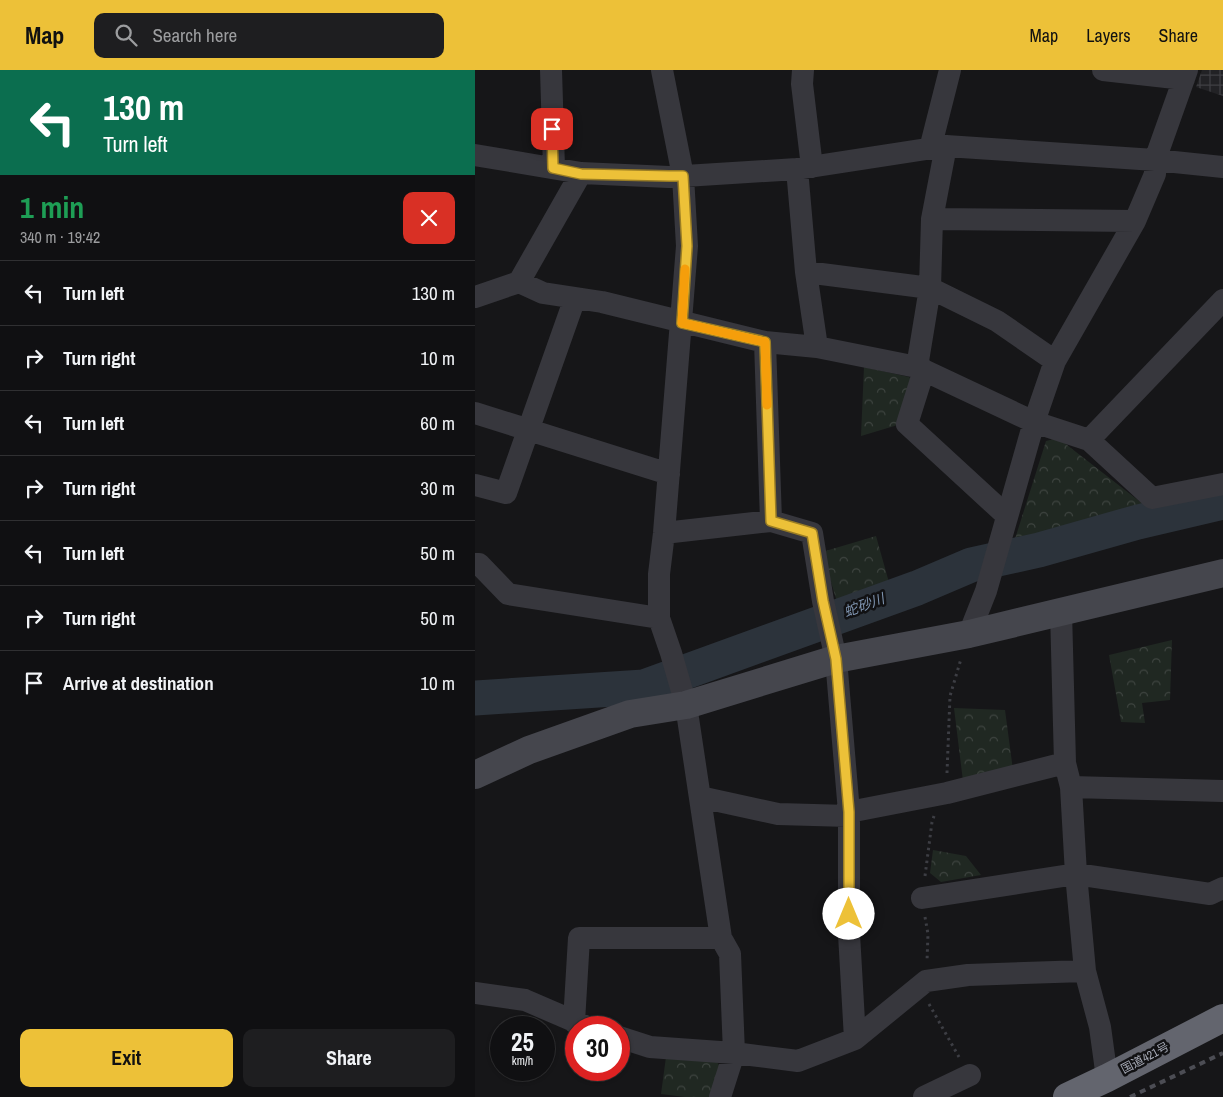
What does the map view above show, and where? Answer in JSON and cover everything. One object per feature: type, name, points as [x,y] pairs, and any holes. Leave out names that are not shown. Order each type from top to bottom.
[{"type":"highway","name":"国道421号","points":[[1067,1097],[1223,1018]]},
{"type":"street","points":[[551,70],[553,168]]},
{"type":"street","points":[[662,70],[683,176],[687,246],[665,533],[659,574],[659,618],[685,705],[721,938],[730,954],[734,1052],[720,1097]]},
{"type":"street","points":[[803,70],[806,272],[817,347]]},
{"type":"street","points":[[950,70],[938,148],[929,288],[920,369],[907,424],[1007,516]]},
{"type":"street","points":[[969,634],[986,591],[1034,422],[1055,361],[1135,221],[1155,174],[1155,160],[1185,75],[1103,70]]},
{"type":"street","points":[[475,155],[581,174],[669,176],[804,168],[938,148],[1155,160],[1223,167]]},
{"type":"street","points":[[475,298],[519,282],[581,174]]},
{"type":"street","points":[[932,219],[1135,221]]},
{"type":"street","points":[[806,272],[929,288],[997,321],[1055,361]]},
{"type":"street","points":[[519,282],[543,293],[602,302],[765,342],[817,347],[920,369],[1034,422],[1089,440],[1152,498],[1223,484]]},
{"type":"street","points":[[475,485],[506,493],[575,298]]},
{"type":"street","points":[[1089,440],[1221,306]]},
{"type":"street","points":[[765,342],[771,521]]},
{"type":"street","points":[[475,413],[669,474]]},
{"type":"street","points":[[665,533],[771,521],[812,533],[823,601],[836,659],[849,814],[849,934],[855,1039]]},
{"type":"street","points":[[475,564],[479,564],[508,594],[659,618]]},
{"type":"street","points":[[475,775],[529,750],[629,714],[685,705],[836,659],[969,634],[1223,573]]},
{"type":"street","points":[[1061,611],[1065,763],[1071,787],[1076,874],[1085,971],[1100,1027],[1107,1078]]},
{"type":"street","points":[[699,797],[779,814],[849,814],[947,793],[1065,763]]},
{"type":"street","points":[[1071,787],[1223,791]]},
{"type":"street","points":[[922,898],[1076,874],[1210,894],[1223,888]]},
{"type":"street","points":[[582,1016],[579,938],[721,938]]},
{"type":"street","points":[[630,1041],[650,1047],[734,1052],[799,1061],[855,1039],[926,981],[968,975],[1085,971]]},
{"type":"street","points":[[475,993],[525,1000],[565,1018]]},
{"type":"street","points":[[925,1097],[970,1075]]},
{"type":"path","points":[[969,634],[950,696],[947,793],[931,822],[922,898],[928,934],[926,997],[970,1075]]},
{"type":"shaded area","points":[[1202,70],[1223,70],[1223,96],[1196,87]]},
{"type":"green space","points":[[864,367],[909,377],[914,382],[901,424],[861,436]]},
{"type":"green space","points":[[1058,438],[1143,504],[1014,542],[1046,441]]},
{"type":"green space","points":[[876,536],[890,586],[837,602],[822,552]]},
{"type":"green space","points":[[1172,640],[1170,700],[1142,703],[1145,723],[1121,722],[1109,655]]},
{"type":"green space","points":[[954,708],[1005,710],[1013,770],[963,781]]},
{"type":"green space","points":[[933,850],[966,856],[981,875],[941,882],[930,873]]},
{"type":"green space","points":[[666,1057],[716,1060],[723,1072],[715,1097],[685,1097],[661,1094]]},
{"type":"waterway","name":"蛇砂川","points":[[475,698],[644,687],[917,588],[971,565],[1039,550],[1138,522],[1223,502]]},
{"type":"railway","points":[[1130,1097],[1223,1053]]},
{"type":"slow traffic","points":[[685,269],[682,323],[765,342],[767,405]]},
{"type":"route","points":[[552,129],[553,168],[581,174],[683,176],[687,246],[682,323],[765,342],[771,521],[812,533],[823,601],[836,659],[849,812],[849,914]]}]
